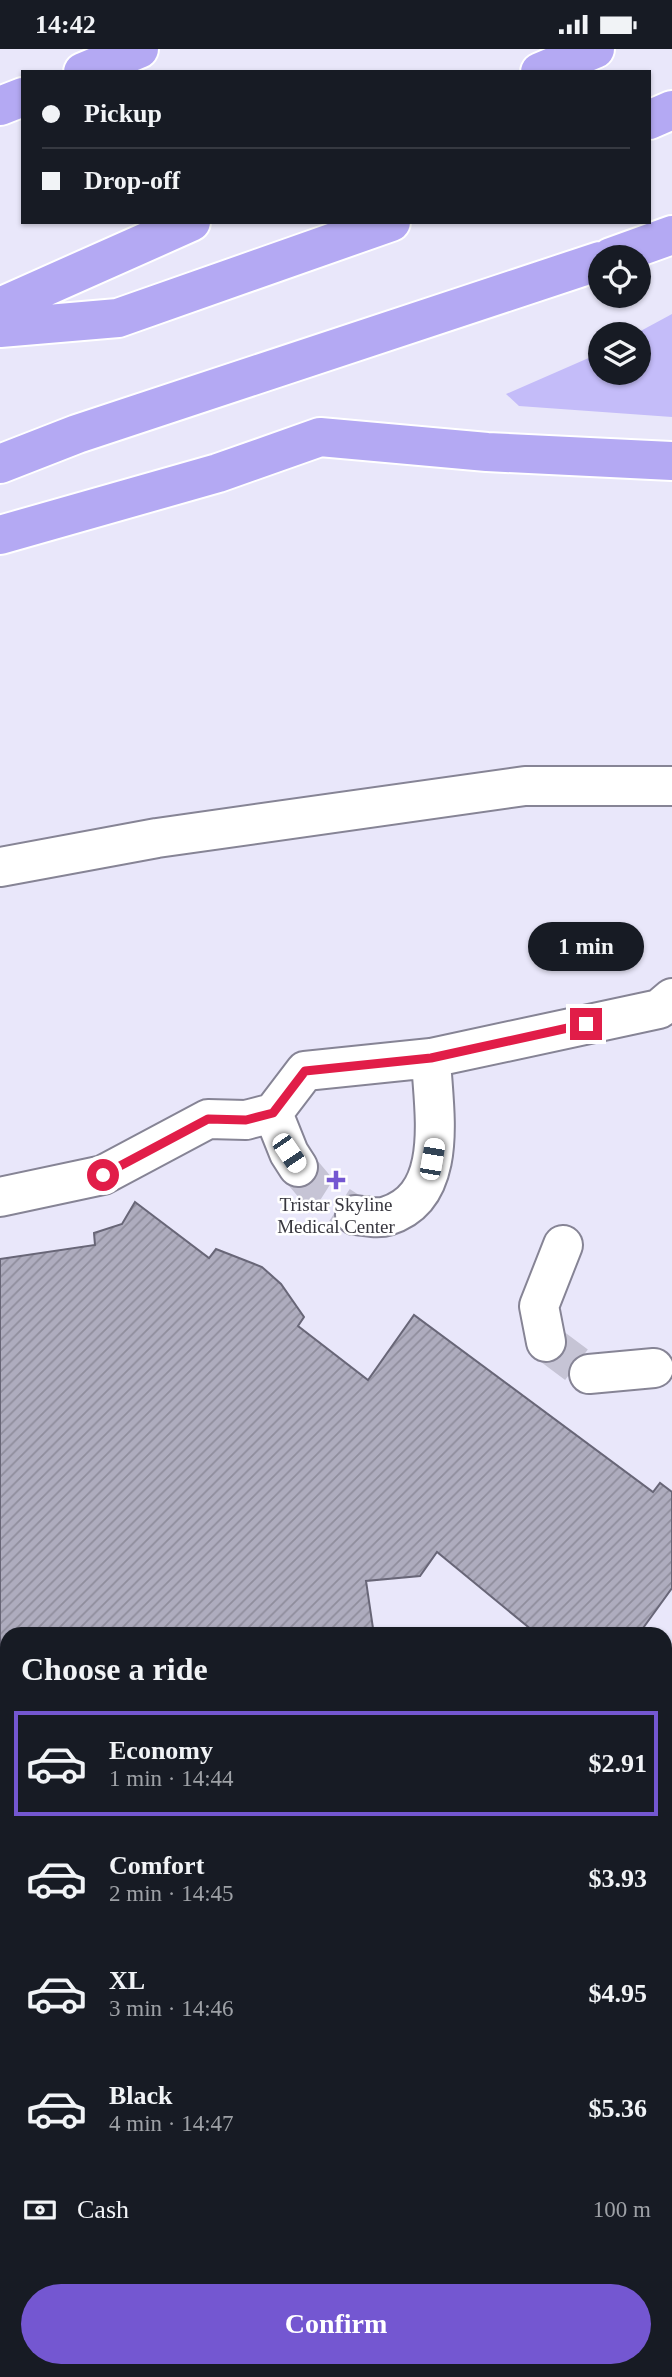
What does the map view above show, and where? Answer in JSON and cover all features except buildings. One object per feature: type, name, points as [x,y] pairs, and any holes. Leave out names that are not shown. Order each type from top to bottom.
[{"type":"highway","points":[[88,70],[139,49]]},
{"type":"highway","points":[[545,70],[595,49]]},
{"type":"highway","points":[[0,106],[21,97]]},
{"type":"highway","points":[[651,119],[672,110]]},
{"type":"highway","points":[[0,307],[187,224]]},
{"type":"highway","points":[[0,328],[118,319],[385,224]]},
{"type":"highway","points":[[644,245],[672,235]]},
{"type":"highway","points":[[0,464],[76,434],[588,265]]},
{"type":"highway","points":[[0,535],[218,474],[320,437],[487,452],[672,460]]},
{"type":"lane","points":[[0,867],[157,838],[525,786],[672,786]]},
{"type":"lane","points":[[0,1197],[103,1175],[208,1119],[246,1120],[273,1113],[305,1071],[431,1058],[659,1009],[672,998]]},
{"type":"lane","points":[[355,1215],[385,1217],[410,1204],[429,1174],[435,1144],[431,1058]]},
{"type":"lane","points":[[273,1113],[289,1153],[298,1167]]},
{"type":"lane","points":[[546,1342],[539,1306],[563,1245]]},
{"type":"lane","points":[[589,1374],[654,1368]]},
{"type":"shaded area","points":[[672,314],[672,417],[519,406],[506,394],[588,358],[588,385],[651,385],[651,325]]},
{"type":"tunnel","points":[[298,1167],[319,1192],[355,1215]]},
{"type":"tunnel","points":[[546,1342],[589,1374]]},
{"type":"place","name":"Tristar Skyline Medical Center","points":[[336,1180]]},
{"type":"route","points":[[103,1175],[184,1129],[208,1119],[246,1120],[273,1113],[305,1071],[431,1058],[586,1024]]}]
